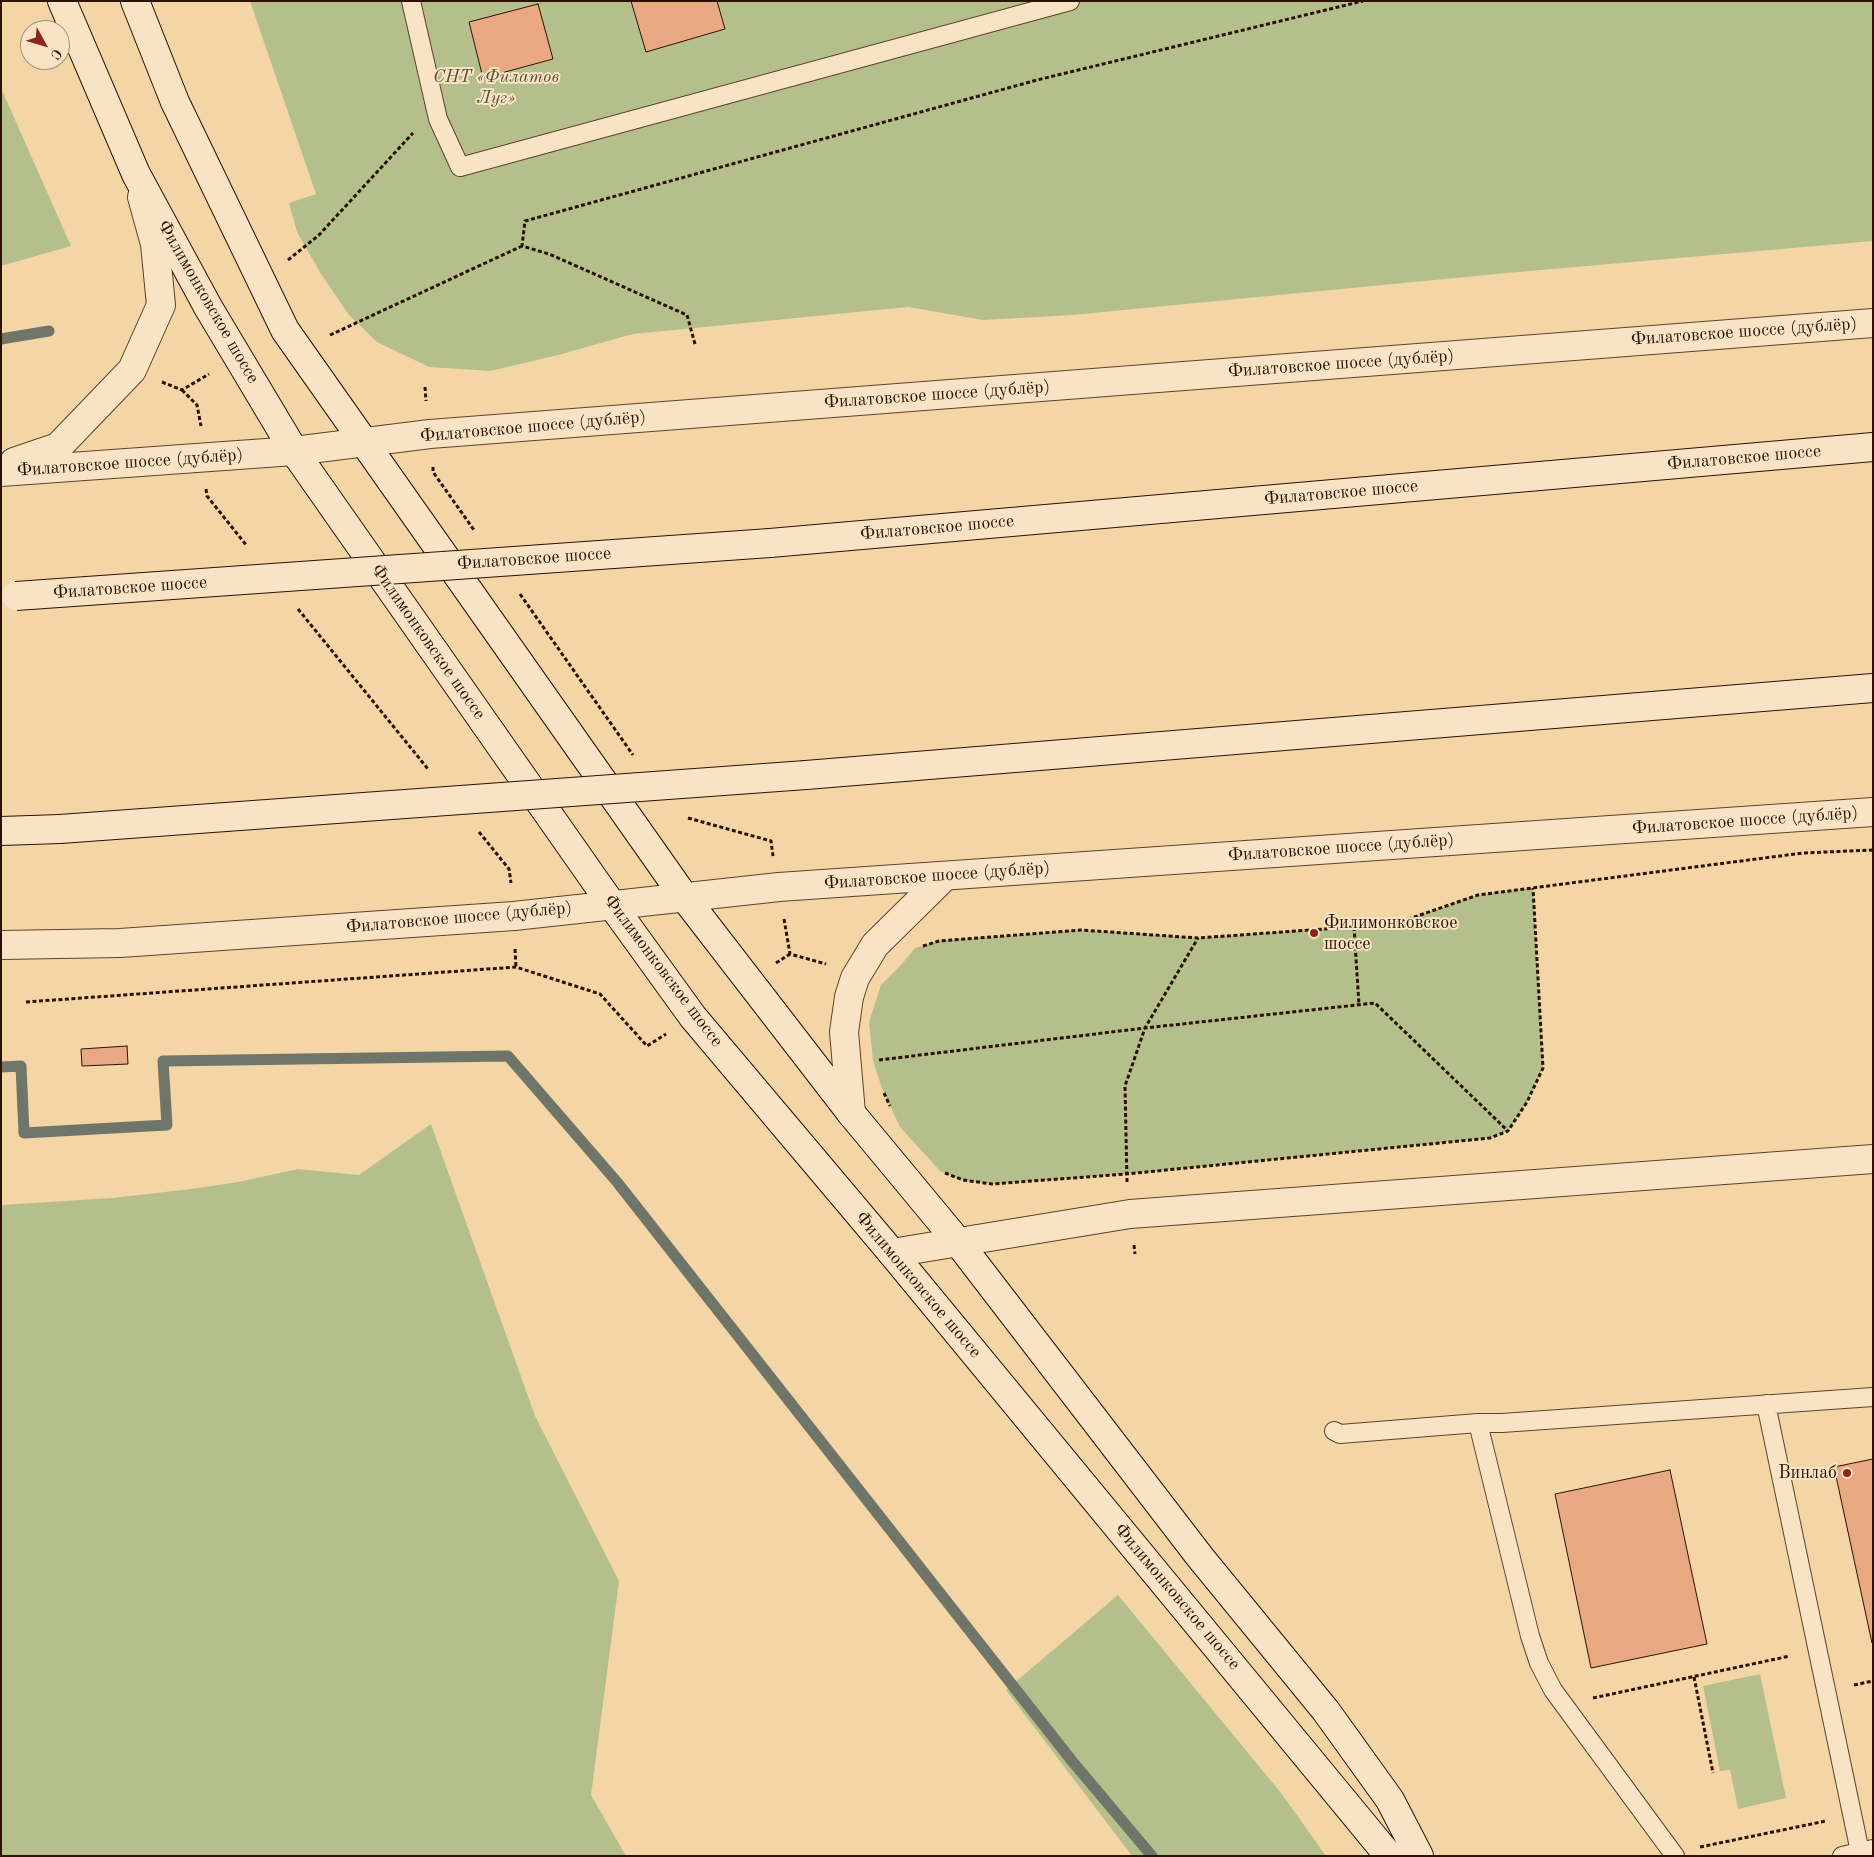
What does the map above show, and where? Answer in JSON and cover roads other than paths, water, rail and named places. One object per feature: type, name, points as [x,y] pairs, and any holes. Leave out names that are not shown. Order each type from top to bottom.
[{"type":"main road","name":"Филимонковское шоссе","points":[[62,1],[136,174],[208,308],[294,451],[612,905],[693,1017],[892,1253],[1389,1856]]},
{"type":"main road","points":[[134,1],[175,102],[285,330],[685,898],[851,1113],[958,1242],[1200,1557],[1326,1711],[1390,1800],[1419,1856]]},
{"type":"main road","points":[[1,466],[58,447],[132,370],[161,305],[155,244],[136,174]]},
{"type":"main road","name":"Филатовское шоссе (дублёр)","points":[[1,472],[294,451],[430,434],[1873,322]]},
{"type":"main road","name":"Филатовское шоссе","points":[[9,596],[770,543],[1873,447]]},
{"type":"main road","points":[[1,831],[60,829],[806,775],[1873,688]]},
{"type":"main road","name":"Филатовское шоссе (дублёр)","points":[[1,945],[120,943],[514,916],[779,887],[1873,812]]},
{"type":"main road","points":[[851,1113],[844,1032],[849,997],[855,978],[875,945],[945,876]]},
{"type":"main road","points":[[892,1253],[1130,1214],[1873,1159]]},
{"type":"lane","points":[[411,1],[438,120],[460,167],[1070,1]]},
{"type":"lane","points":[[1334,1431],[1340,1434],[1873,1397]]},
{"type":"lane","points":[[1766,1404],[1852,1815],[1866,1851],[1842,1856]]},
{"type":"lane","points":[[1478,1423],[1530,1636],[1539,1663],[1553,1690],[1673,1854]]},
{"type":"waterway","points":[[1,339],[49,331]]},
{"type":"waterway","points":[[1,1067],[21,1066],[24,1133],[167,1125],[163,1061],[508,1056],[617,1182],[1072,1761],[1152,1856]]},
{"type":"place","name":"Филимонковское шоссе","points":[[1314,933]]},
{"type":"place","name":"Винлаб","points":[[1847,1473]]},
{"type":"park label","name":"СНТ «Филатов Луг»","points":[[496,87]]}]
